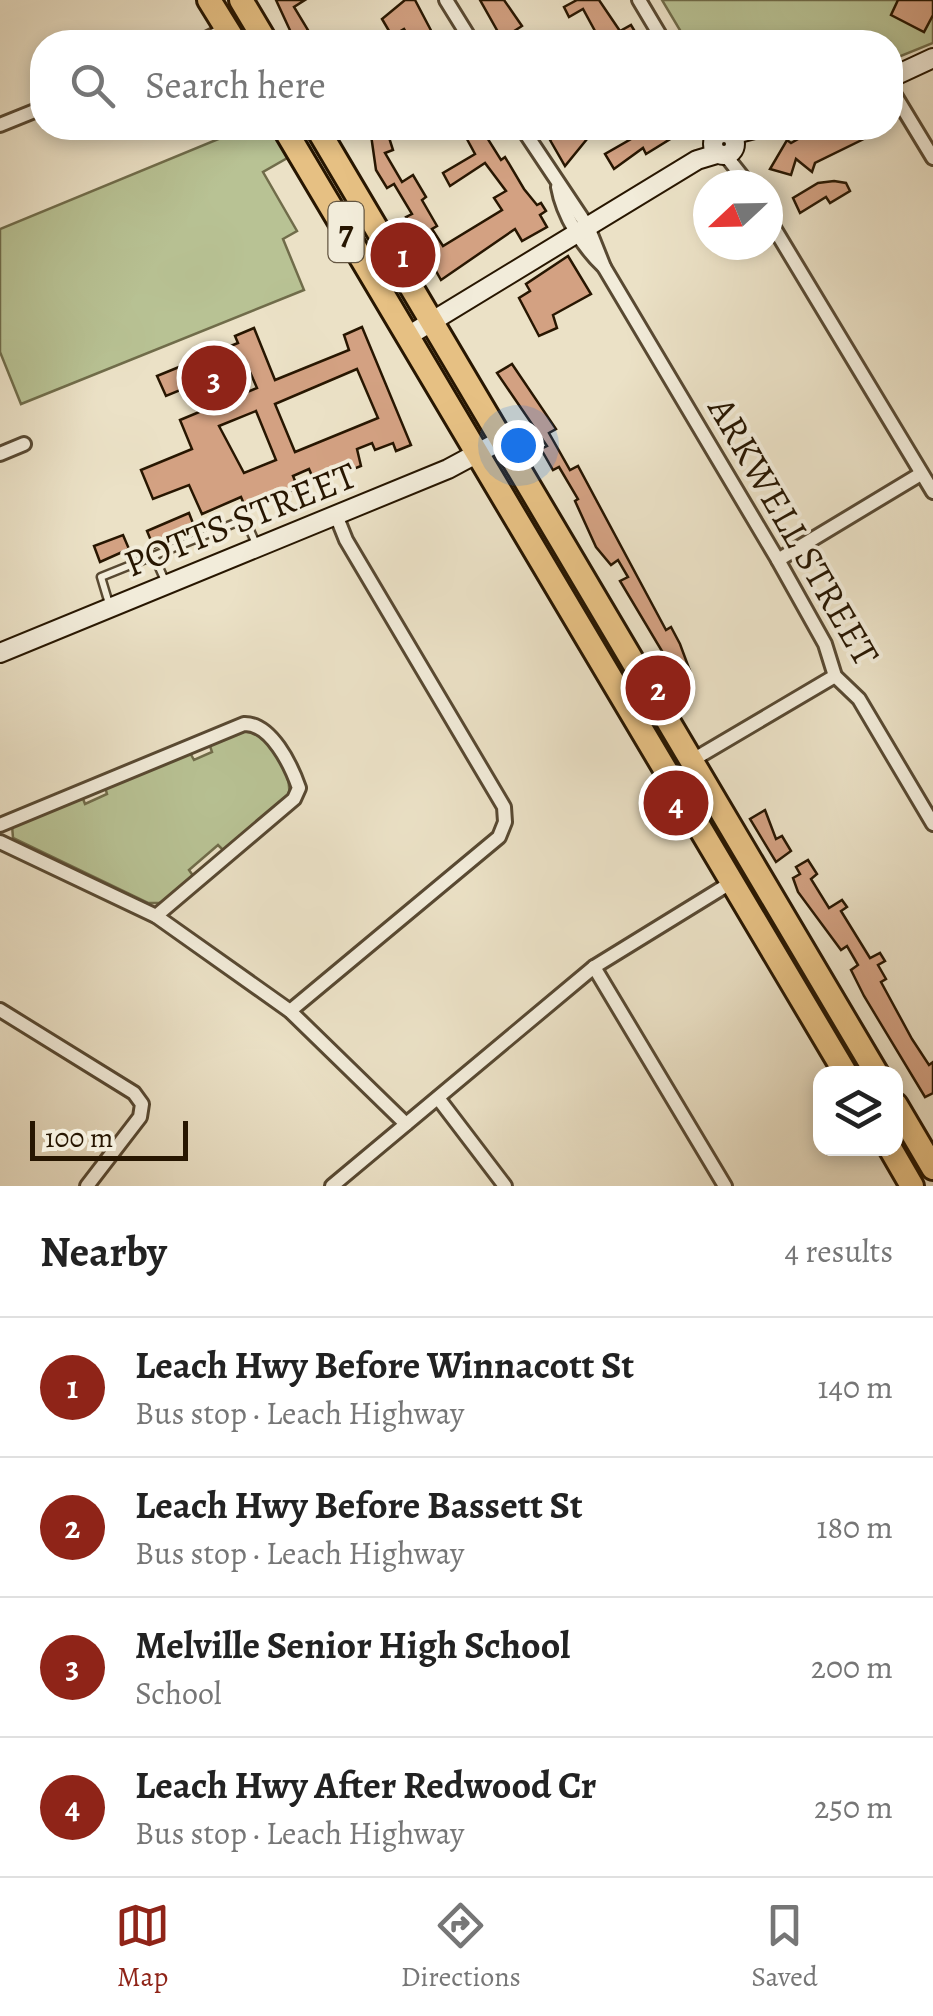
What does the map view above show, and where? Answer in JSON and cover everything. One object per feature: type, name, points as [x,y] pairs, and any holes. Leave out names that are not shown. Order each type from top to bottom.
[{"type":"highway","points":[[210,0],[227,30]]},
{"type":"highway","points":[[241,0],[259,30]]},
{"type":"highway","name":"7","points":[[291,140],[841,1066]]},
{"type":"highway","name":"7","points":[[323,140],[872,1066]]},
{"type":"highway","points":[[903,1117],[933,1168]]},
{"type":"highway","points":[[895,1156],[912,1186]]},
{"type":"street","points":[[446,0],[465,30]]},
{"type":"street","points":[[639,0],[657,30]]},
{"type":"street","points":[[903,64],[918,58],[932,58]]},
{"type":"street","points":[[903,72],[932,58]]},
{"type":"street","points":[[903,108],[933,158]]},
{"type":"street","points":[[0,125],[30,113]]},
{"type":"street","name":"ARKWELL STREET","points":[[529,140],[558,187],[560,202],[583,230],[778,560],[825,644],[835,676],[859,699],[933,824]]},
{"type":"street","points":[[408,336],[723,141],[740,170]]},
{"type":"street","points":[[783,244],[919,475],[933,492]]},
{"type":"street","name":"POTTS STREET","points":[[0,653],[336,515],[502,440]]},
{"type":"street","points":[[0,454],[24,444]]},
{"type":"street","points":[[778,560],[919,475]]},
{"type":"street","points":[[290,1011],[499,837],[505,822],[504,807],[346,540],[336,515]]},
{"type":"street","points":[[692,761],[835,676]]},
{"type":"street","points":[[0,825],[244,724],[256,724],[266,731],[295,777],[298,788],[294,798],[156,916]]},
{"type":"street","points":[[0,842],[156,916],[290,1011],[406,1124]]},
{"type":"street","points":[[332,1186],[594,966],[732,882]]},
{"type":"street","points":[[594,966],[724,1186]]},
{"type":"street","points":[[0,1010],[59,1043],[134,1093],[142,1104],[140,1117],[87,1186]]},
{"type":"street","points":[[438,1098],[505,1186]]},
{"type":"lane","points":[[110,608],[100,577],[245,519],[257,547]]},
{"type":"lane","points":[[154,556],[166,584]]},
{"type":"green space","points":[[662,0],[933,0],[933,43],[903,55],[903,30],[680,30]]},
{"type":"green space","points":[[216,140],[279,140],[289,157],[263,172],[297,231],[283,239],[304,290],[21,404],[0,352],[0,229]]},
{"type":"green space","points":[[246,731],[271,746],[287,775],[289,794],[224,851],[218,845],[189,870],[194,877],[162,903],[148,903],[13,838],[12,825],[82,796],[85,804],[107,794],[105,787],[189,751],[194,760],[212,752],[209,743]]},
{"type":"building","points":[[276,0],[305,0],[294,7],[308,30],[290,30]]},
{"type":"building","points":[[405,0],[415,0],[431,30],[388,30],[382,19]]},
{"type":"building","points":[[480,0],[504,0],[522,26],[497,30]]},
{"type":"building","points":[[577,0],[599,0],[619,30],[594,30],[583,9],[569,17],[564,7]]},
{"type":"building","points":[[898,0],[933,0],[933,15],[924,32],[891,15]]},
{"type":"building","points":[[372,140],[390,140],[393,150],[385,153],[402,182],[413,175],[437,226],[432,229],[443,246],[502,210],[494,198],[506,191],[485,163],[450,186],[443,173],[475,154],[467,140],[488,140],[501,160],[505,157],[537,205],[541,203],[546,211],[540,215],[547,227],[522,241],[515,229],[441,280],[406,217],[412,214],[394,184],[387,188],[376,170]]},
{"type":"building","points":[[550,140],[586,140],[565,166]]},
{"type":"building","points":[[629,140],[669,140],[646,154],[643,148],[614,169],[605,154]]},
{"type":"building","points":[[787,140],[862,140],[815,163],[812,172],[796,159],[791,175],[770,169]]},
{"type":"building","points":[[818,183],[846,183],[850,191],[830,203],[826,197],[800,213],[793,198]]},
{"type":"building","points":[[568,256],[591,294],[553,315],[557,328],[539,336],[519,298],[530,291],[526,284]]},
{"type":"building","points":[[362,327],[411,445],[396,451],[393,443],[375,450],[372,443],[357,449],[361,466],[331,478],[327,470],[312,476],[309,469],[293,476],[298,488],[246,509],[241,497],[202,514],[189,485],[153,499],[141,470],[192,449],[180,420],[257,388],[246,363],[166,396],[157,376],[238,343],[235,336],[254,328],[275,380],[349,350],[344,335]],"holes":[[[357,369],[378,418],[295,452],[275,404]],[[256,411],[276,460],[244,473],[219,426]]]},
{"type":"building","points":[[512,364],[556,429],[549,433],[570,470],[578,466],[666,630],[671,627],[680,644],[690,671],[678,678],[620,581],[628,577],[618,560],[611,565],[596,547],[575,501],[578,499],[559,467],[553,470],[541,449],[547,446],[497,373]]},
{"type":"building","points":[[189,513],[196,531],[154,548],[147,531]]},
{"type":"building","points":[[123,535],[129,549],[100,562],[94,546]]},
{"type":"building","points":[[765,810],[776,839],[782,836],[791,851],[776,862],[750,819]]},
{"type":"building","points":[[808,860],[817,874],[811,879],[829,908],[842,900],[847,907],[841,911],[870,958],[880,953],[885,961],[878,965],[886,979],[881,982],[912,1039],[929,1065],[933,1062],[933,1093],[925,1097],[864,996],[851,970],[858,965],[847,946],[841,950],[798,892],[793,878],[800,874],[796,867]]},
{"type":"place","name":"Leach Hwy Before Winnacott St","points":[[403,255]]},
{"type":"place","name":"Melville Senior High School","points":[[214,378]]},
{"type":"place","name":"Leach Hwy Before Bassett St","points":[[658,688]]},
{"type":"place","name":"Leach Hwy After Redwood Cr","points":[[676,803]]}]
